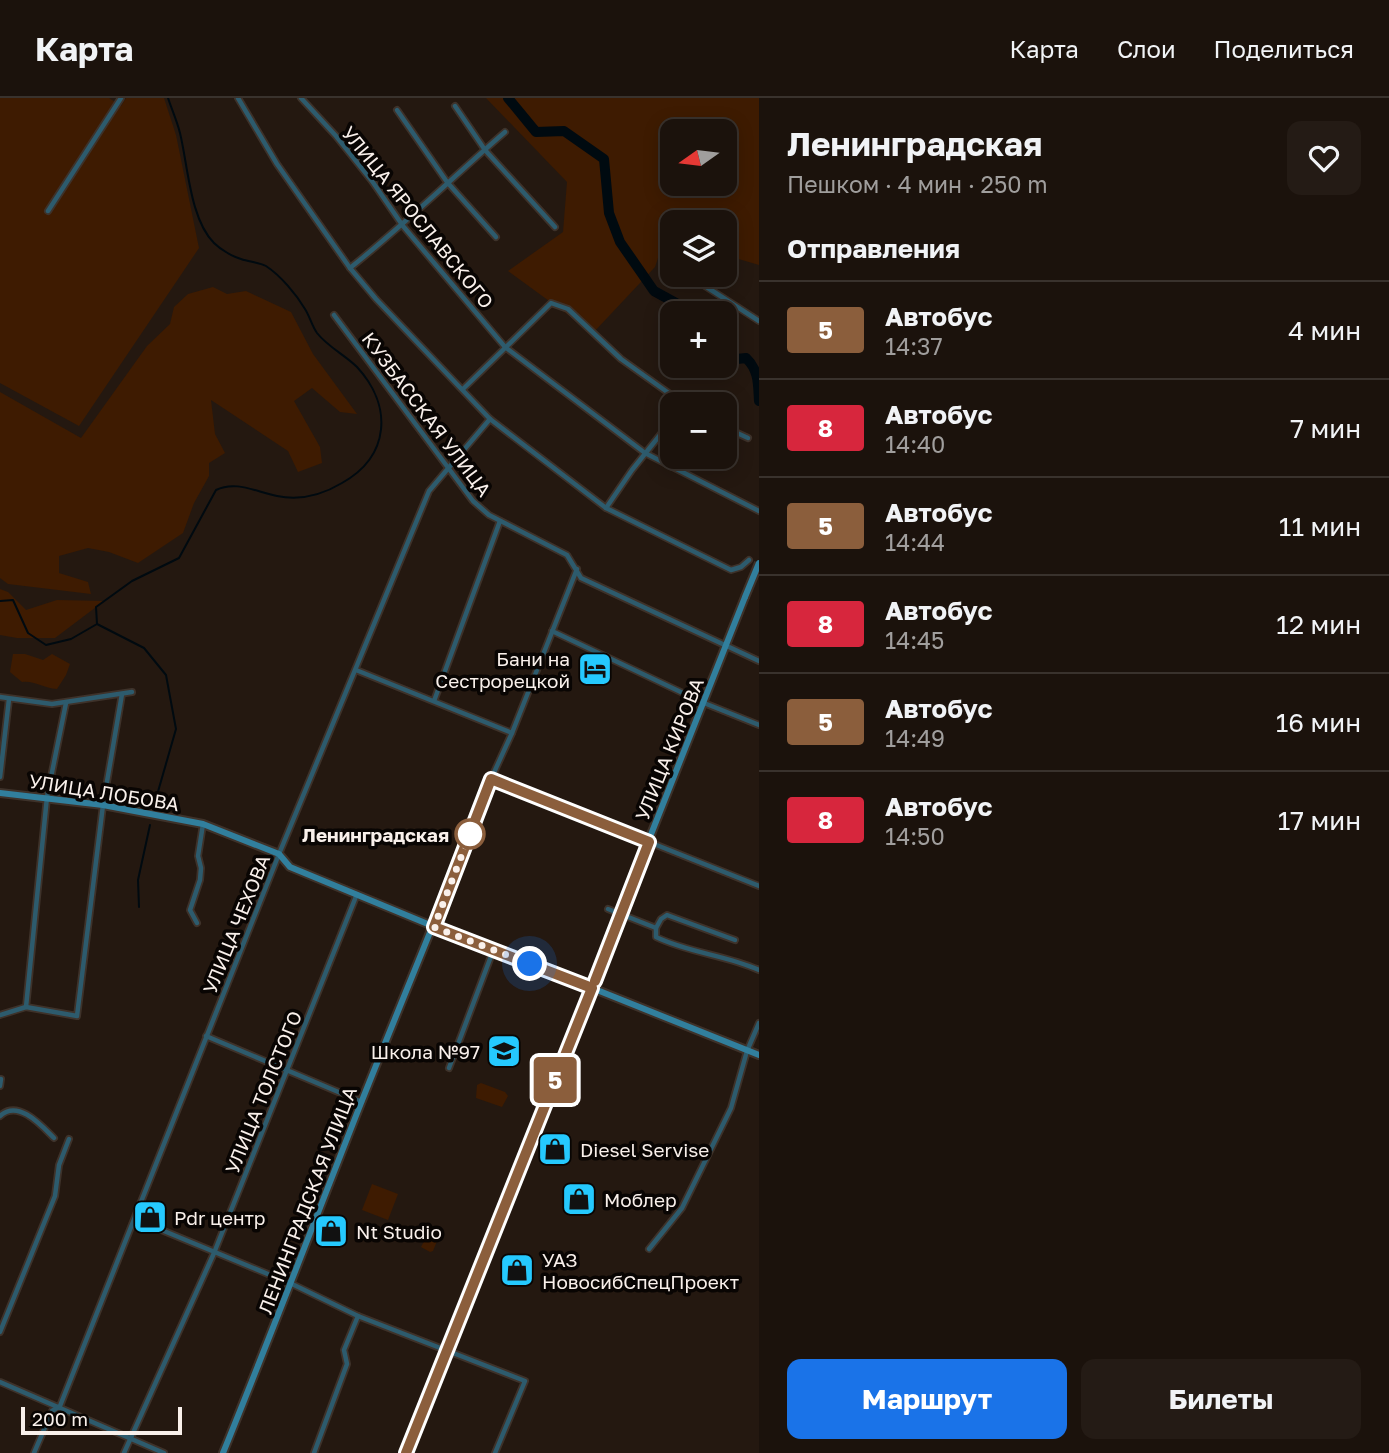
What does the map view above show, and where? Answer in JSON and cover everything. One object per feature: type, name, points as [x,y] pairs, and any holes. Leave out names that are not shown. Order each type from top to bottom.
[{"type":"street","points":[[238,98],[277,164],[350,268],[490,419],[606,508],[731,570],[750,561]]},
{"type":"street","name":"УЛИЦА ЯРОСЛАВСКОГО","points":[[301,98],[350,154],[402,226],[505,346],[645,453],[759,511]]},
{"type":"street","points":[[48,211],[118,99]]},
{"type":"street","points":[[455,106],[485,149],[555,227]]},
{"type":"street","points":[[397,110],[447,182],[496,237]]},
{"type":"street","points":[[350,268],[402,226],[447,182],[505,132]]},
{"type":"street","points":[[707,287],[759,321]]},
{"type":"street","points":[[463,389],[551,303],[568,309],[621,359],[667,392]]},
{"type":"street","name":"КУЗБАССКАЯ УЛИЦА","points":[[334,316],[473,501],[489,515],[567,555],[581,579],[759,662]]},
{"type":"street","name":"УЛИЦА ЧЕХОВА","points":[[34,1453],[52,1410],[60,1406],[279,854],[429,491],[490,419]]},
{"type":"street","points":[[737,433],[748,438]]},
{"type":"street","points":[[606,508],[660,435]]},
{"type":"street","points":[[434,701],[500,521]]},
{"type":"street","name":"УЛИЦА КИРОВА","points":[[406,1453],[759,563]]},
{"type":"street","name":"ЛЕНИНГРАДСКАЯ УЛИЦА","points":[[223,1453],[577,569]]},
{"type":"street","points":[[552,631],[704,703],[759,725]]},
{"type":"street","points":[[356,670],[512,733]]},
{"type":"street","points":[[0,697],[52,704],[132,692]]},
{"type":"street","points":[[0,1015],[26,1007],[77,1016],[103,805],[122,694]]},
{"type":"street","points":[[0,777],[9,699]]},
{"type":"street","points":[[26,1007],[47,797],[66,703]]},
{"type":"street","points":[[491,779],[759,886]]},
{"type":"street","name":"УЛИЦА ЛОБОВА","points":[[0,793],[103,805],[203,824],[279,854],[290,867],[434,927],[759,1055]]},
{"type":"street","name":"УЛИЦА ЛОБОВА","points":[[197,923],[190,910],[200,880],[198,856],[203,824]]},
{"type":"street","name":"УЛИЦА ТОЛСТОГО","points":[[124,1453],[214,1253],[357,894]]},
{"type":"street","points":[[608,909],[656,928]]},
{"type":"street","points":[[735,940],[667,915],[656,928],[656,937],[671,944],[744,963],[759,970]]},
{"type":"street","points":[[449,1069],[493,951]]},
{"type":"street","points":[[649,1249],[682,1208],[732,1108],[747,1051],[759,1023]]},
{"type":"street","points":[[206,1037],[362,1102]]},
{"type":"street","points":[[0,1086],[1,1079]]},
{"type":"street","points":[[0,1116],[6,1110],[25,1114],[37,1121],[54,1138]]},
{"type":"street","points":[[0,1332],[55,1196],[59,1166],[69,1139]]},
{"type":"street","points":[[135,1219],[292,1284],[358,1316],[525,1381],[495,1453]]},
{"type":"street","points":[[314,1453],[347,1364],[344,1350],[358,1316]]},
{"type":"street","points":[[0,1382],[164,1453]]},
{"type":"shaded area","points":[[0,98],[109,98],[121,106],[126,98],[164,98],[176,135],[199,248],[79,426],[0,383]]},
{"type":"shaded area","points":[[486,98],[759,98],[759,265],[737,259],[737,210],[660,210],[660,252],[655,267],[593,333],[508,271],[563,232],[567,182]]},
{"type":"shaded area","points":[[213,287],[227,294],[246,291],[291,312],[313,354],[357,414],[340,412],[312,388],[294,401],[320,447],[322,463],[298,472],[288,451],[211,400],[215,434],[225,453],[209,463],[209,476],[194,503],[183,533],[138,563],[109,552],[88,548],[59,556],[59,573],[88,582],[91,594],[8,584],[0,578],[0,392],[81,438],[147,346],[170,324],[174,307],[188,294]]},
{"type":"shaded area","points":[[0,589],[8,592],[26,610],[57,600],[104,601],[55,638],[17,638],[0,635]]},
{"type":"shaded area","points":[[13,654],[25,654],[43,660],[52,654],[70,664],[57,689],[22,682],[10,672]]},
{"type":"shaded area","points":[[481,1083],[505,1092],[508,1096],[502,1107],[476,1098],[477,1085]]},
{"type":"shaded area","points":[[372,1184],[398,1194],[388,1220],[362,1210]]},
{"type":"shaded area","points":[[430,1230],[439,1236],[433,1251],[430,1252],[421,1247]]},
{"type":"waterway","points":[[0,601],[13,600],[28,633],[46,645],[71,639],[97,624],[96,607],[132,581],[179,558],[216,490],[239,486],[294,498],[319,494],[358,472],[370,459],[377,445],[381,430],[377,398],[357,367],[317,333],[301,303],[277,275],[266,266],[227,252],[206,233],[195,206],[180,133],[168,98]]},
{"type":"waterway","points":[[508,98],[536,132],[564,131],[604,159],[609,213],[620,242],[654,291],[672,301]]},
{"type":"waterway","points":[[737,359],[746,358],[753,367],[759,401]]},
{"type":"waterway","points":[[97,624],[144,648],[166,675],[176,729],[153,809]]},
{"type":"waterway","points":[[139,907],[138,880],[150,825]]},
{"type":"bus line","name":"5","points":[[406,1453],[592,988],[434,927],[491,779],[649,842],[595,981]]},
{"type":"place","name":"Бани на Сестрорецкой","points":[[595,669]]},
{"type":"place","name":"Ленинградская","points":[[470,834]]},
{"type":"place","name":"Школа №97","points":[[504,1051]]},
{"type":"place","name":"Diesel Servise","points":[[555,1149]]},
{"type":"place","name":"Моблер","points":[[579,1199]]},
{"type":"place","name":"Pdr центр","points":[[150,1217]]},
{"type":"place","name":"Nt Studio","points":[[331,1231]]},
{"type":"place","name":"УАЗ НовосибСпецПроект","points":[[517,1270]]},
{"type":"route","points":[[470,834],[434,927],[530,964]]}]
